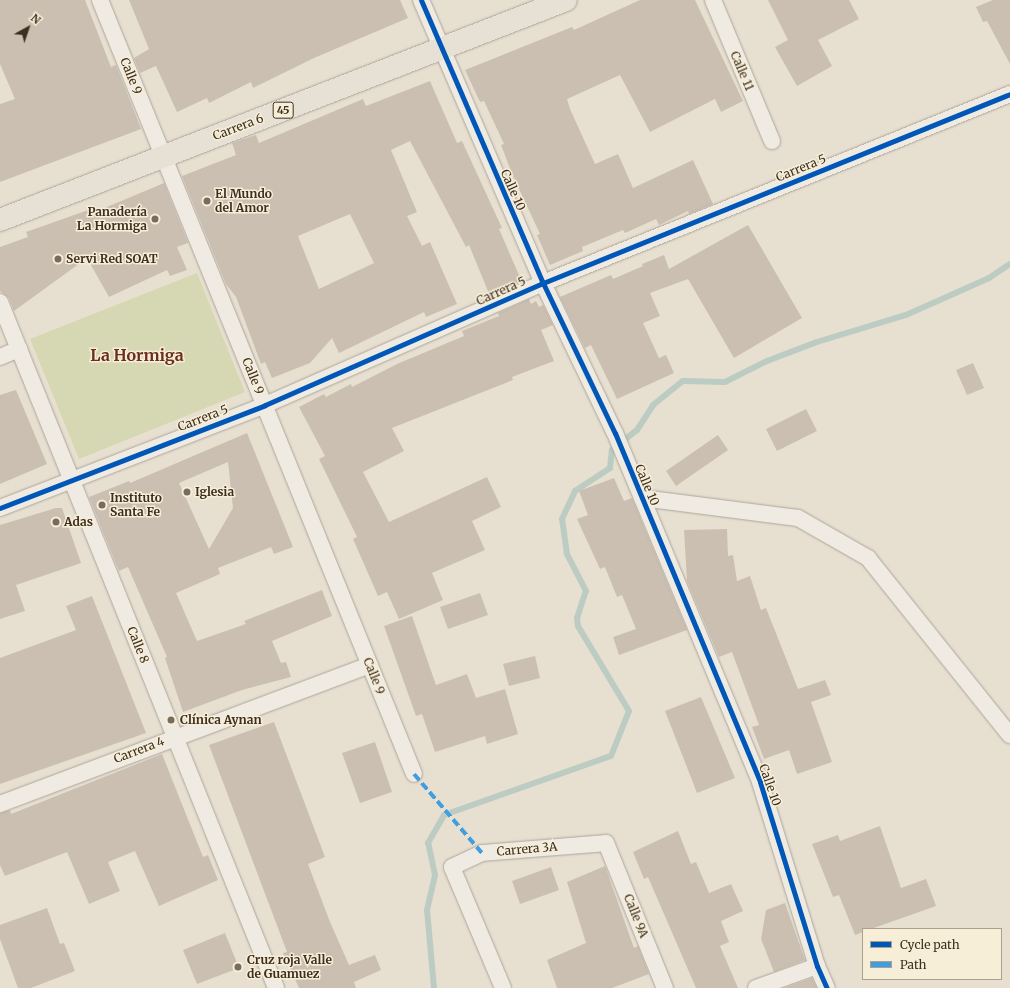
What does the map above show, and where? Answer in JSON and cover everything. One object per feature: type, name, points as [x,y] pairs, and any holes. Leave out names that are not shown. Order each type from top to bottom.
[{"type":"main road","name":"Carrera 6","points":[[0,220],[566,0]]},
{"type":"street","name":"Calle 9","points":[[100,0],[414,774]]},
{"type":"street","name":"Calle 10","points":[[421,0],[440,49],[544,283],[615,432],[760,782],[817,966],[827,988]]},
{"type":"street","name":"Calle 11","points":[[713,0],[772,141]]},
{"type":"street","name":"Carrera 5","points":[[0,508],[265,405],[544,283],[1010,94]]},
{"type":"street","name":"Calle 8","points":[[0,302],[276,988]]},
{"type":"street","points":[[0,357],[19,349]]},
{"type":"street","points":[[642,498],[798,518],[868,558],[1010,735]]},
{"type":"street","name":"Carrera 4","points":[[0,804],[175,736],[370,665]]},
{"type":"street","name":"Carrera 3A","points":[[503,988],[452,867],[482,853],[606,843]]},
{"type":"street","name":"Calle 9A","points":[[606,843],[665,988]]},
{"type":"street","points":[[756,988],[817,966]]},
{"type":"green space","points":[[197,273],[245,392],[79,459],[30,339]]},
{"type":"building","points":[[0,0],[85,0],[111,67],[116,65],[141,129],[0,182],[0,104],[15,99],[0,64]]},
{"type":"building","points":[[129,0],[400,0],[408,18],[314,58],[253,88],[251,82],[209,103],[207,98],[177,112],[156,66],[140,73],[134,58],[149,49]]},
{"type":"building","points":[[640,0],[695,0],[743,101],[721,112],[715,99],[650,132],[620,75],[567,99],[570,109],[595,164],[618,154],[633,188],[693,160],[713,204],[689,214],[688,211],[659,225],[656,219],[625,233],[623,230],[582,247],[583,251],[550,265],[537,235],[540,234],[513,176],[501,145],[504,144],[484,101],[480,102],[465,70],[572,27],[574,30]]},
{"type":"building","points":[[768,0],[849,0],[859,19],[818,40],[832,66],[797,86],[775,47],[788,40]]},
{"type":"building","points":[[993,0],[1010,0],[1010,64],[987,21],[983,22],[976,7]]},
{"type":"building","points":[[430,81],[457,143],[462,141],[502,228],[499,229],[522,282],[490,296],[469,245],[466,247],[410,141],[391,150],[417,212],[407,216],[422,246],[430,242],[457,304],[426,317],[424,312],[339,353],[332,338],[310,363],[272,378],[265,362],[261,364],[236,297],[226,284],[182,176],[236,155],[232,143],[256,135],[259,143],[363,99],[366,106]],"holes":[[[350,214],[374,263],[319,289],[298,236]]]},
{"type":"building","points":[[164,183],[188,243],[177,247],[187,270],[170,276],[167,270],[109,297],[87,258],[14,311],[9,298],[0,291],[0,247],[28,237],[26,232],[94,208],[95,212]]},
{"type":"building","points":[[748,225],[802,318],[734,358],[688,279],[650,293],[660,316],[643,323],[659,358],[666,355],[674,373],[617,399],[591,345],[585,348],[560,297],[611,275],[613,279],[643,266],[642,264],[664,255],[669,269]]},
{"type":"building","points":[[529,299],[531,304],[536,301],[539,307],[543,305],[553,325],[541,330],[554,361],[512,377],[513,380],[392,428],[404,451],[363,472],[389,522],[487,477],[501,507],[472,521],[485,550],[432,573],[443,600],[399,619],[387,592],[378,596],[353,539],[357,537],[319,459],[325,456],[299,407],[324,394],[326,397],[351,384],[352,387],[397,364],[464,336],[462,331],[499,316],[498,313]]},
{"type":"building","points":[[973,363],[984,388],[967,395],[956,370]]},
{"type":"building","points":[[16,390],[47,464],[0,484],[0,395]]},
{"type":"building","points":[[806,409],[817,431],[777,451],[766,429]]},
{"type":"building","points":[[247,433],[293,547],[274,554],[271,547],[218,568],[220,574],[176,593],[197,641],[246,624],[244,621],[322,590],[332,616],[272,641],[281,663],[286,662],[291,677],[242,690],[183,712],[165,658],[167,657],[128,567],[119,571],[89,497],[129,481],[130,483]],"holes":[[[228,462],[233,508],[209,549],[179,483]]]},
{"type":"building","points":[[718,435],[728,450],[676,486],[666,471]]},
{"type":"building","points":[[614,478],[624,501],[632,498],[687,630],[619,655],[613,637],[636,629],[622,595],[617,597],[605,567],[600,569],[577,519],[588,515],[579,491]]},
{"type":"building","points":[[56,508],[62,508],[81,563],[16,585],[25,611],[0,619],[0,525]]},
{"type":"building","points":[[727,529],[728,556],[733,555],[737,581],[750,576],[761,610],[766,608],[798,689],[825,680],[831,695],[811,702],[832,762],[797,774],[789,750],[764,759],[752,727],[759,725],[732,652],[719,657],[687,581],[684,530]]},
{"type":"building","points":[[480,593],[488,615],[448,629],[440,607]]},
{"type":"building","points":[[92,596],[146,733],[0,784],[0,658],[76,630],[66,606]]},
{"type":"building","points":[[412,616],[436,685],[467,674],[476,698],[505,689],[518,734],[487,744],[485,736],[435,752],[422,714],[416,716],[384,626]]},
{"type":"building","points":[[535,656],[540,678],[509,686],[503,664]]},
{"type":"building","points":[[701,697],[735,778],[697,793],[665,711]]},
{"type":"building","points":[[274,722],[325,857],[308,864],[330,922],[349,965],[375,955],[381,970],[354,982],[356,988],[299,988],[283,953],[287,952],[209,745]]},
{"type":"building","points":[[375,742],[392,792],[360,803],[342,753]]},
{"type":"building","points":[[162,754],[203,857],[208,855],[218,880],[159,906],[135,851],[108,862],[120,891],[89,904],[67,852],[5,876],[0,865],[0,813],[10,810],[11,814]]},
{"type":"building","points":[[880,826],[901,888],[926,879],[936,906],[874,928],[862,928],[862,932],[855,935],[839,895],[833,897],[812,844],[838,835],[840,841]]},
{"type":"building","points":[[678,831],[691,864],[696,862],[709,893],[731,884],[743,911],[721,921],[729,942],[720,946],[738,988],[696,988],[648,877],[644,879],[633,852]]},
{"type":"building","points":[[605,866],[634,948],[638,946],[649,974],[612,988],[557,988],[547,960],[586,943],[567,882]]},
{"type":"building","points":[[551,867],[559,890],[520,904],[512,881]]},
{"type":"building","points":[[785,903],[805,960],[774,972],[761,939],[766,910]]},
{"type":"building","points":[[47,908],[60,944],[64,943],[75,971],[31,988],[18,988],[0,939],[0,925]]},
{"type":"building","points":[[225,933],[239,968],[197,984],[183,950]]},
{"type":"building","points":[[812,978],[817,988],[784,988]]},
{"type":"waterway","points":[[434,988],[427,910],[435,875],[428,843],[444,815],[611,756],[629,711],[578,626],[577,618],[586,591],[567,554],[562,519],[575,491],[610,468],[612,450],[637,430],[653,405],[683,381],[725,382],[767,361],[817,342],[906,315],[989,278],[1010,264]]},
{"type":"marked path","points":[[414,774],[482,853]]},
{"type":"cycle path","points":[[421,0],[543,283],[615,433],[760,782],[817,966],[827,988]]},
{"type":"cycle path","points":[[0,508],[265,405],[543,283],[1010,94]]},
{"type":"place","name":"El Mundo del Amor","points":[[207,201]]},
{"type":"place","name":"Panadería La Hormiga","points":[[155,219]]},
{"type":"place","name":"Servi Red SOAT","points":[[58,259]]},
{"type":"place","name":"Iglesia","points":[[187,492]]},
{"type":"place","name":"Instituto Santa Fe","points":[[102,505]]},
{"type":"place","name":"Adas","points":[[56,522]]},
{"type":"place","name":"Clínica Aynan","points":[[171,720]]},
{"type":"place","name":"Cruz roja Valle de Guamuez","points":[[238,967]]},
{"type":"district","name":"La Hormiga","points":[[137,355]]}]
